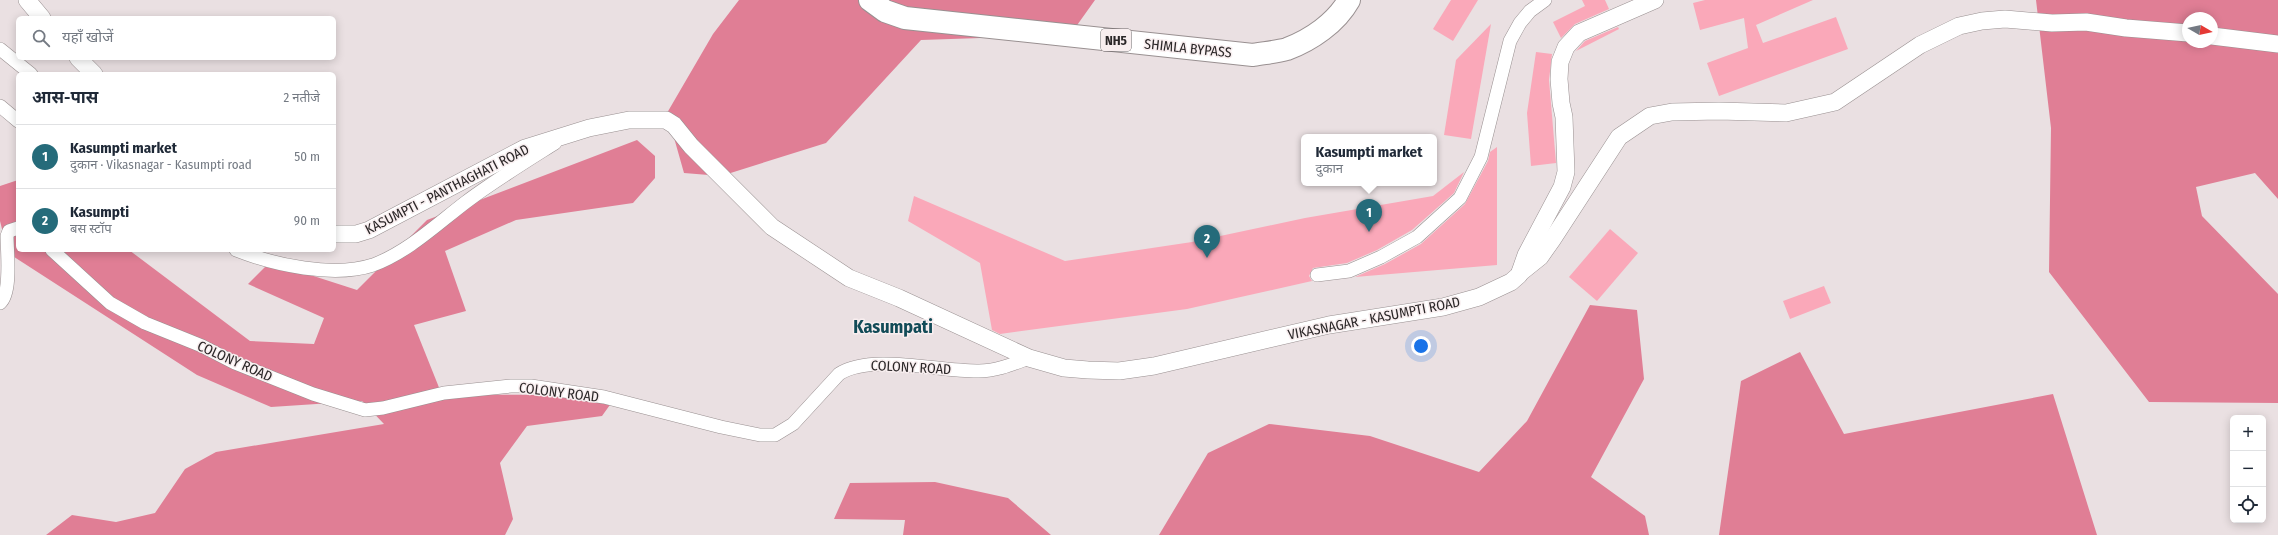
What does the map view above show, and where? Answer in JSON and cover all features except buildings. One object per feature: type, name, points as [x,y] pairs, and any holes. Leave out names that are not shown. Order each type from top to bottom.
[{"type":"highway","name":"SHIMLA BYPASS","points":[[870,0],[885,12],[905,18],[1253,55],[1286,49],[1309,37],[1329,25],[1349,0]]},
{"type":"street","points":[[27,0],[40,16]]},
{"type":"street","points":[[1317,275],[1349,271],[1381,257],[1417,237],[1460,198],[1481,157],[1510,41],[1527,15],[1545,0]]},
{"type":"street","points":[[1518,275],[1526,255],[1562,187],[1566,172],[1564,117],[1559,79],[1560,62],[1566,47],[1579,33],[1655,0]]},
{"type":"street","name":"VIKASNAGAR - KASUMPTI ROAD","points":[[1219,352],[1329,325],[1443,308],[1492,292],[1511,282],[1540,257],[1619,137],[1650,116],[1672,112],[1719,111],[1786,113],[1834,102],[1920,45],[1959,26],[1982,21],[2005,19],[2052,23],[2086,22],[2126,28],[2182,33]]},
{"type":"street","points":[[2218,37],[2278,44]]},
{"type":"street","points":[[0,49],[29,72]]},
{"type":"street","points":[[80,60],[92,72]]},
{"type":"street","points":[[0,106],[16,119]]},
{"type":"street","name":"KASUMPTI - PANTHAGHATI ROAD","points":[[336,234],[356,234],[369,230],[508,155],[570,134],[629,120],[666,120],[674,125],[691,146],[772,227],[805,250],[849,278],[899,298],[1029,358],[1064,368],[1119,371],[1154,366],[1219,352]]},
{"type":"street","points":[[241,252],[264,261],[325,269],[372,265],[422,237],[496,181],[570,134]]},
{"type":"street","points":[[0,303],[6,293],[8,280],[7,236],[9,231],[16,229]]},
{"type":"street","name":"COLONY ROAD","points":[[54,252],[110,303],[145,322],[202,346],[235,363],[312,394],[365,410],[404,404],[444,393],[511,386],[531,386],[604,397],[721,427],[760,435],[775,435],[793,424],[839,374],[848,368],[878,365],[979,371],[1004,368],[1029,358]]},
{"type":"shaded area","points":[[739,0],[1095,0],[1070,35],[921,40],[826,143],[721,176],[684,173],[667,113],[713,34]]},
{"type":"shaded area","points":[[2036,0],[2278,0],[2278,199],[2255,173],[2196,187],[2202,216],[2278,294],[2278,403],[2149,402],[2049,272],[2051,128]]},
{"type":"shaded area","points":[[637,140],[655,156],[655,178],[633,203],[516,220],[445,251],[466,311],[414,325],[440,390],[461,393],[570,396],[612,402],[602,416],[527,426],[500,463],[513,519],[505,535],[46,535],[72,515],[116,522],[155,513],[185,469],[216,452],[384,424],[362,401],[271,407],[197,375],[8,253],[0,221],[0,186],[16,181],[16,252],[132,252],[250,341],[314,344],[324,318],[248,284],[270,262],[357,290],[427,220]]},
{"type":"shaded area","points":[[1590,305],[1637,310],[1644,379],[1591,477],[1645,516],[1649,535],[1159,535],[1208,453],[1269,424],[1370,436],[1479,472],[1527,421]]},
{"type":"shaded area","points":[[1800,352],[1844,434],[2053,394],[2097,535],[1719,535],[1741,381]]},
{"type":"shaded area","points":[[935,482],[1008,498],[1051,535],[903,535],[905,520],[834,519],[850,483]]},
{"type":"place","name":"Kasumpti market","points":[[1369,232]]},
{"type":"place","name":"Kasumpti","points":[[1207,258]]},
{"type":"district","name":"Kasumpati","points":[[893,327]]}]
